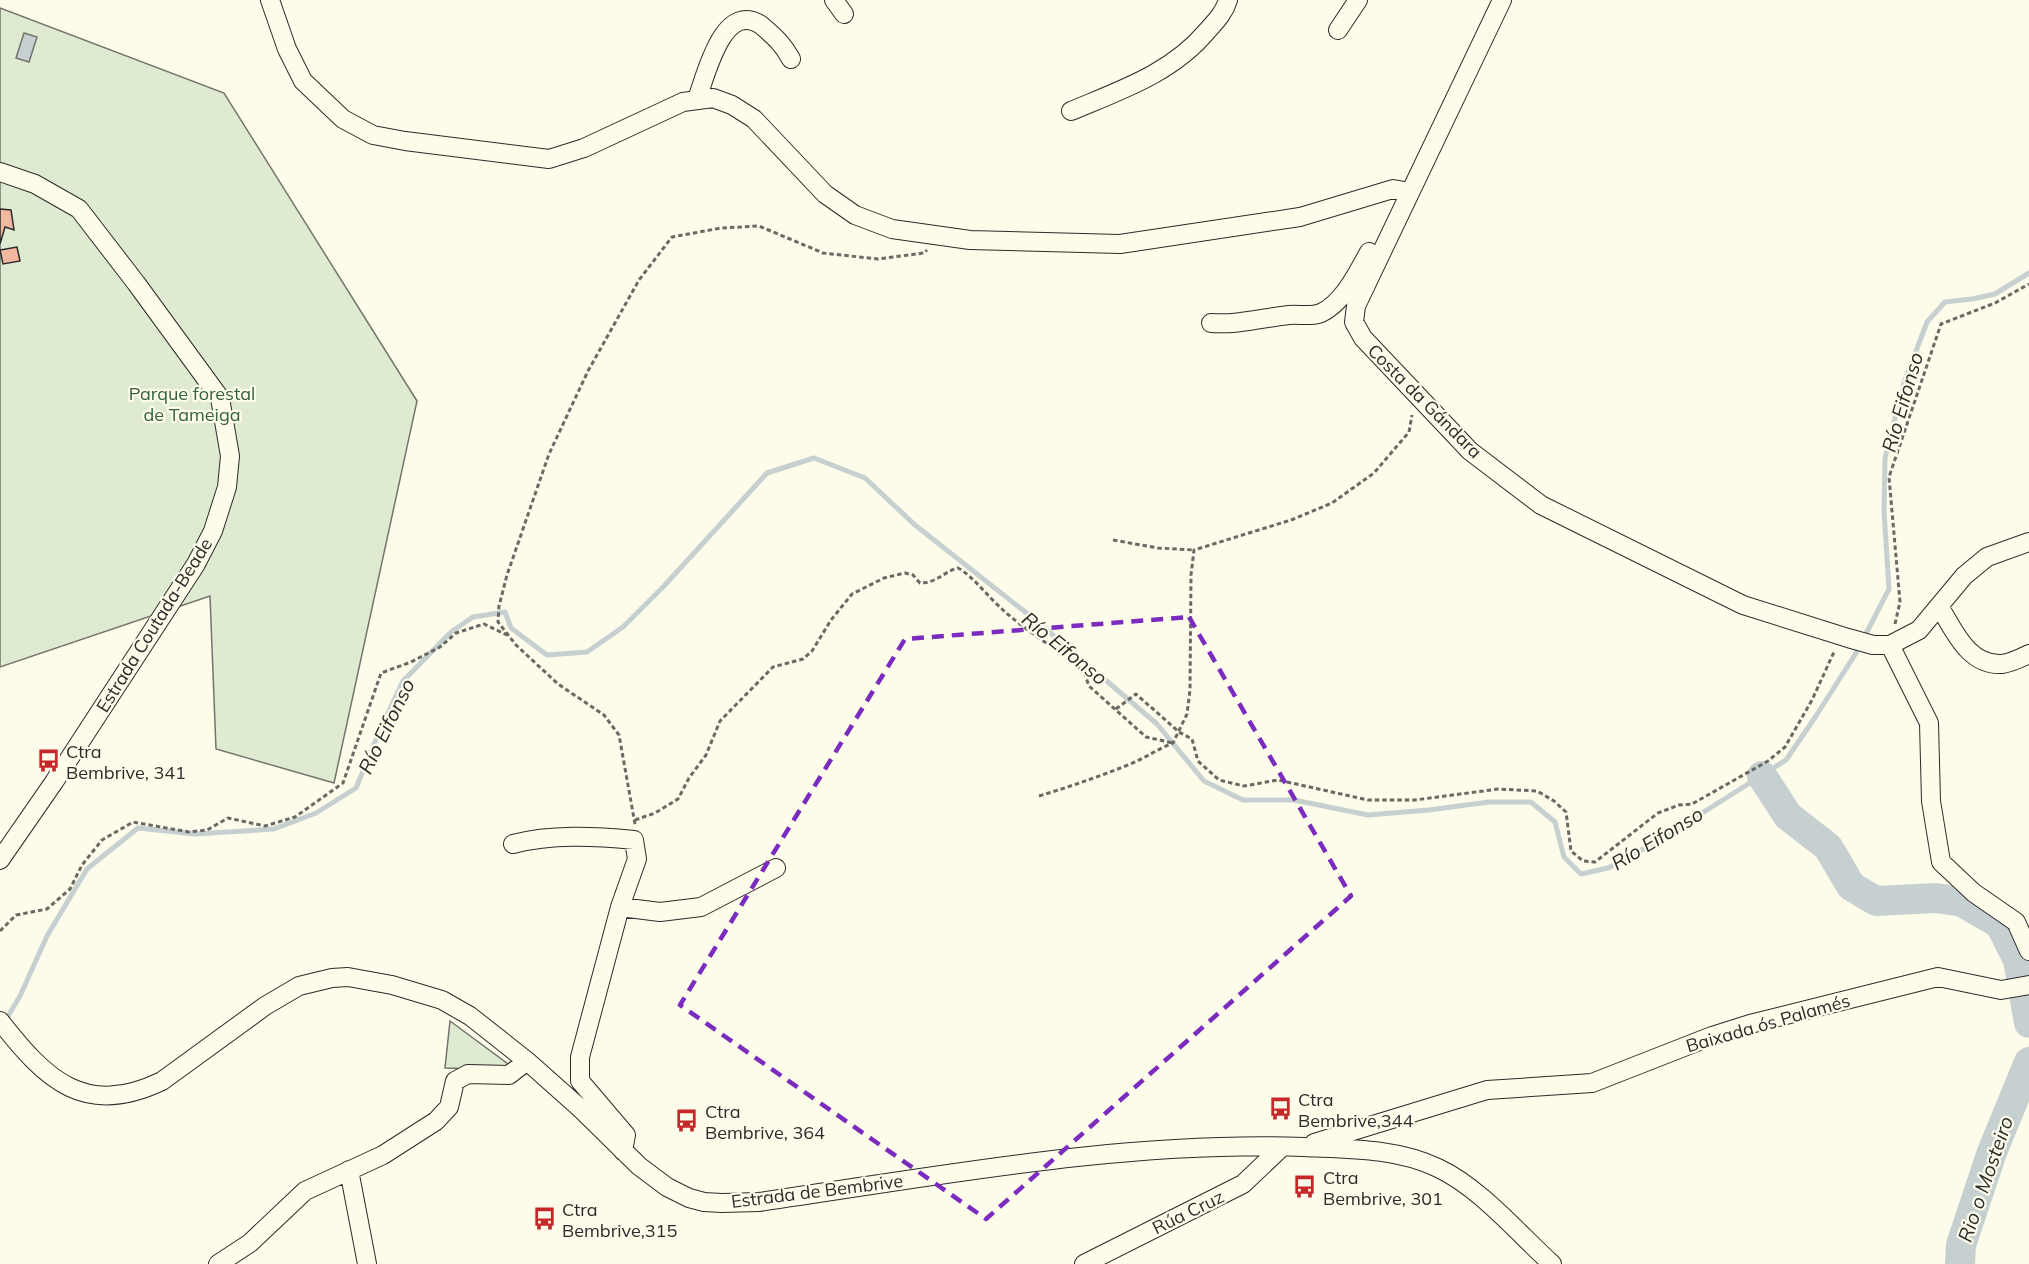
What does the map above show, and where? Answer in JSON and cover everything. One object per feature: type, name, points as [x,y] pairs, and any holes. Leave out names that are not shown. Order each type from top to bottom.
[{"type":"street","points":[[270,0],[287,49],[303,81],[344,119],[373,135],[549,159],[584,148],[683,102],[713,98],[732,105],[754,119],[825,194],[855,215],[892,229],[970,240],[1120,244],[1300,217],[1392,189],[1410,192]]},
{"type":"street","points":[[1071,111],[1138,83],[1179,60],[1198,42],[1224,11],[1228,0]]},
{"type":"street","points":[[1338,30],[1358,0]]},
{"type":"street","name":"Costa da Gándara","points":[[1502,0],[1356,306],[1354,322],[1363,339],[1470,451],[1541,505],[1743,605],[1844,637],[1882,645]]},
{"type":"street","points":[[698,99],[719,38],[731,20],[741,16],[752,17],[782,43],[791,59]]},
{"type":"street","name":"Estrada Coutada-Beade","points":[[0,172],[35,184],[79,209],[220,398],[230,456],[227,487],[213,531],[196,564],[61,772],[0,860]]},
{"type":"street","points":[[1210,323],[1231,324],[1289,315],[1320,313],[1338,300],[1344,292],[1382,227],[1397,220]]},
{"type":"street","points":[[2029,542],[1988,557],[1964,576],[1919,630],[1882,645],[1929,723],[1931,801],[1941,862],[1974,893],[2016,922],[2029,951]]},
{"type":"street","points":[[1939,606],[1969,654],[1984,662],[2002,664],[2029,654]]},
{"type":"street","points":[[513,843],[538,837],[606,837],[634,840],[637,859],[620,907],[580,1058],[580,1081],[626,1135],[623,1151]]},
{"type":"street","points":[[620,907],[660,912],[701,907],[776,868]]},
{"type":"street","name":"Estrada de Bembrive","points":[[0,1021],[18,1044],[58,1082],[74,1090],[90,1094],[110,1096],[128,1094],[162,1081],[265,1006],[299,986],[324,979],[348,977],[392,985],[442,1000],[470,1016],[527,1061],[653,1177],[677,1193],[704,1202],[759,1202],[1067,1158],[1167,1149],[1301,1147],[1404,1156],[1437,1167],[1465,1184],[1552,1264]]},
{"type":"street","name":"Baixada ós Palamés","points":[[1301,1147],[1487,1090],[1592,1083],[1712,1036],[1750,1024],[1938,977],[2001,990],[2029,985]]},
{"type":"street","points":[[218,1264],[250,1243],[305,1191],[383,1155],[436,1121],[449,1107],[455,1081],[468,1074],[509,1075],[527,1061]]},
{"type":"street","name":"Rúa Cruz","points":[[1084,1264],[1243,1184],[1282,1147]]},
{"type":"street","points":[[349,1170],[367,1264]]},
{"type":"path","points":[[634,840],[635,820],[619,735],[604,715],[558,684],[516,645],[498,622],[499,606],[507,575],[549,454],[588,371],[639,280],[672,237],[722,228],[759,226],[823,253],[878,260],[924,253],[941,236]]},
{"type":"path","points":[[1882,645],[1900,602],[1889,477],[1941,324],[1995,303],[2029,284]]},
{"type":"path","points":[[1113,540],[1158,548],[1194,550],[1291,520],[1332,503],[1374,473],[1409,432],[1412,413]]},
{"type":"path","points":[[1039,796],[1082,783],[1173,743],[1187,714],[1190,690],[1190,587],[1194,550]]},
{"type":"path","points":[[635,820],[655,813],[678,799],[689,778],[706,755],[720,721],[773,667],[803,659],[812,651],[831,620],[852,594],[885,578],[905,573],[913,575],[920,583],[931,583],[958,568],[968,573],[974,582],[1003,610],[1084,672],[1089,686],[1146,737],[1173,743]]},
{"type":"path","points":[[0,931],[16,915],[47,909],[70,889],[82,865],[102,840],[133,822],[189,832],[207,830],[228,818],[265,826],[295,817],[343,783],[381,673],[411,662],[440,647],[456,633],[484,624],[508,635]]},
{"type":"path","points":[[1116,709],[1136,694],[1179,732],[1192,739],[1198,761],[1219,780],[1244,786],[1278,780],[1368,801],[1415,800],[1498,789],[1537,791],[1554,801],[1566,812],[1571,850],[1583,861],[1595,862],[1658,813],[1679,805],[1692,804],[1768,761],[1785,747],[1844,637]]},
{"type":"highlighted area","points":[[1189,617],[1351,896],[986,1219],[680,1005],[905,639]]},
{"type":"green space","name":"Parque forestal de Tameiga","points":[[0,8],[224,93],[417,401],[334,783],[216,749],[210,596],[0,667]]},
{"type":"green space","points":[[450,1021],[508,1064],[503,1070],[445,1068]]},
{"type":"shaded area","points":[[24,33],[37,37],[29,62],[16,58]]},
{"type":"building","points":[[0,209],[11,210],[14,230],[5,227],[0,244]]},
{"type":"building","points":[[17,247],[20,261],[3,264],[0,250]]},
{"type":"waterway","name":"Río Eifonso","points":[[5,1021],[20,996],[47,936],[87,869],[138,828],[195,834],[274,829],[316,813],[356,788],[403,681],[451,632],[473,617],[505,612],[511,628],[547,655],[587,652],[623,627],[664,586],[767,473],[814,458],[865,478],[915,525],[1034,619],[1157,724],[1204,781],[1243,800],[1294,800],[1368,815],[1489,802],[1531,802],[1555,822],[1564,857],[1581,874],[1608,868],[1658,841],[1786,760],[1856,653],[1889,589],[1884,511],[1885,458],[1904,383],[1927,322],[1945,302],[1995,294],[2029,273]]},
{"type":"waterway","name":"Rio o Mosteiro","points":[[1762,776],[1788,816],[1828,847],[1851,886],[1876,901],[1936,898],[1962,902],[2000,924],[2018,960],[2029,1023]]},
{"type":"waterway","name":"Rio o Mosteiro","points":[[1960,1264],[1961,1245],[1992,1152],[2029,1062]]},
{"type":"place","name":"Ctra Bembrive, 341","points":[[48,761]]},
{"type":"place","name":"Ctra Bembrive,344","points":[[1280,1109]]},
{"type":"place","name":"Ctra Bembrive, 364","points":[[687,1121]]},
{"type":"place","name":"Ctra Bembrive, 301","points":[[1305,1187]]},
{"type":"place","name":"Ctra Bembrive,315","points":[[544,1219]]}]
